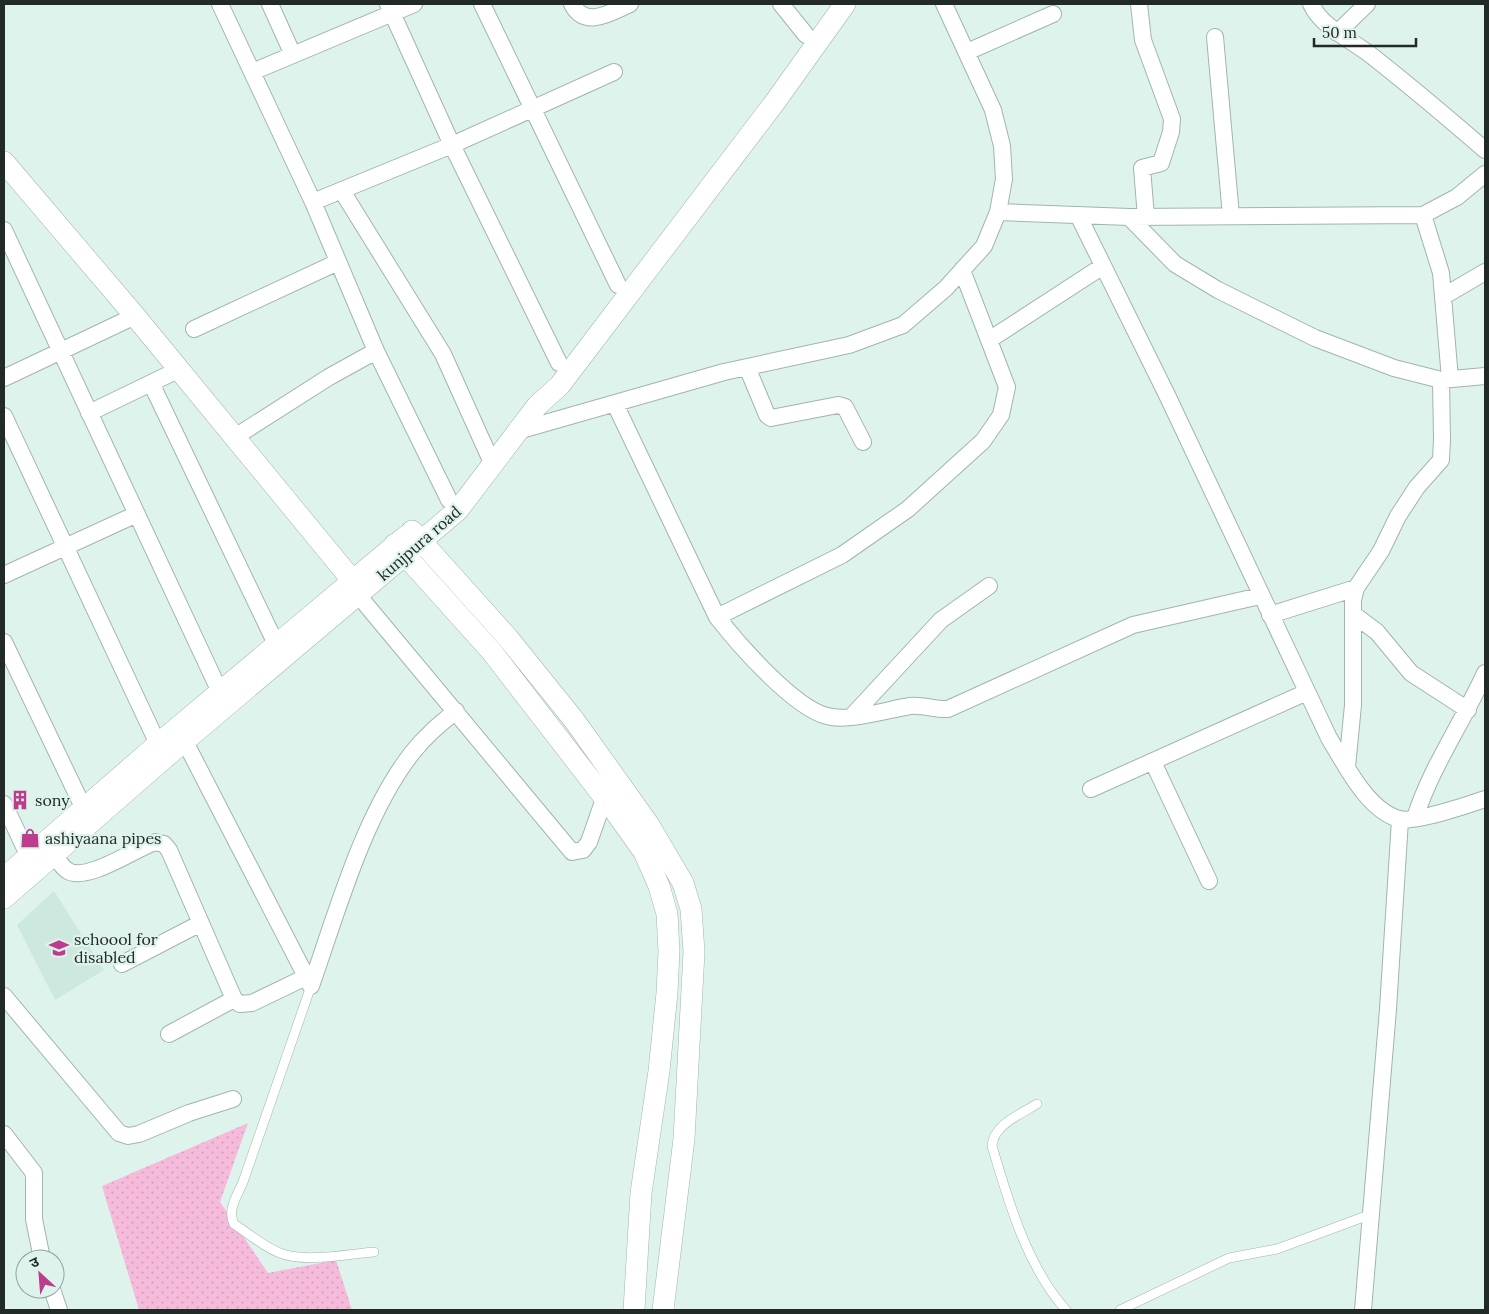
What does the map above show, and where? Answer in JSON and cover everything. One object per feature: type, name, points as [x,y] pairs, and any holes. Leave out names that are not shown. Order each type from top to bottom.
[{"type":"street","points":[[220,4],[313,202],[376,351],[449,500]]},
{"type":"street","points":[[270,4],[293,55]]},
{"type":"street","points":[[252,72],[293,55],[390,9],[414,4]]},
{"type":"street","points":[[482,4],[618,285]]},
{"type":"street","points":[[572,4],[579,15],[586,18],[630,4]]},
{"type":"street","points":[[781,4],[806,35]]},
{"type":"street","points":[[521,430],[747,367],[849,345],[903,325],[946,288],[984,246],[998,212],[1004,179],[1002,146],[993,110],[944,4]]},
{"type":"street","points":[[1139,4],[1143,40],[1172,119],[1171,132],[1161,163],[1142,168],[1146,217]]},
{"type":"street","points":[[1311,4],[1314,11],[1337,33],[1370,54],[1485,150]]},
{"type":"street","points":[[1337,33],[1367,4]]},
{"type":"street","points":[[537,406],[543,388],[559,363],[765,94],[806,35],[834,7]]},
{"type":"street","points":[[475,485],[521,430],[537,406],[560,385],[775,102],[834,7]]},
{"type":"street","points":[[390,9],[452,145],[559,363]]},
{"type":"street","points":[[967,52],[1052,14]]},
{"type":"street","points":[[1215,37],[1231,216]]},
{"type":"street","points":[[313,202],[452,145],[614,72]]},
{"type":"street","points":[[4,162],[180,369],[572,852],[584,850],[589,842],[604,799]]},
{"type":"street","points":[[998,212],[1129,217],[1423,215],[1458,197],[1485,174]]},
{"type":"street","points":[[342,191],[443,354],[493,465]]},
{"type":"street","points":[[1078,215],[1167,395],[1260,596],[1329,738],[1358,784],[1380,810],[1407,819],[1485,799]]},
{"type":"street","points":[[1347,767],[1353,705],[1353,614],[1356,588],[1381,551],[1398,516],[1417,487],[1441,460],[1445,380],[1444,296],[1441,273],[1423,215]]},
{"type":"street","points":[[1129,217],[1175,264],[1218,290],[1314,338],[1356,356],[1394,368],[1445,380],[1485,376]]},
{"type":"street","points":[[4,230],[220,692]]},
{"type":"street","points":[[194,329],[338,262]]},
{"type":"street","points":[[989,340],[1103,266]]},
{"type":"street","points":[[717,617],[842,555],[908,508],[983,441],[1000,415],[1007,387],[962,270]]},
{"type":"street","points":[[1444,296],[1485,272]]},
{"type":"street","points":[[4,378],[135,316]]},
{"type":"street","points":[[235,437],[330,377],[376,351]]},
{"type":"street","points":[[747,367],[767,415],[771,418],[838,405],[845,407],[863,442]]},
{"type":"street","points":[[89,412],[180,369]]},
{"type":"street","points":[[152,383],[276,644]]},
{"type":"street","points":[[614,404],[717,617],[738,644],[775,680],[811,709],[827,716],[862,716],[916,706],[948,709],[1133,625],[1260,596]]},
{"type":"street","points":[[4,416],[158,744]]},
{"type":"street","name":"kunjpura road","points":[[409,543],[449,500],[475,485]]},
{"type":"street","name":"kunjpura road","points":[[4,878],[29,857],[52,848],[355,587],[409,543],[468,500],[475,485]]},
{"type":"street","points":[[4,576],[137,514]]},
{"type":"street","points":[[409,543],[614,810],[644,852],[659,886],[667,914],[669,952],[667,994],[659,1071],[640,1193],[634,1310]]},
{"type":"street","points":[[409,543],[508,638],[574,720],[649,825],[683,883],[691,910],[694,952],[684,1139],[663,1310]]},
{"type":"street","points":[[852,716],[941,620],[989,586]]},
{"type":"street","name":"kunjpura road","points":[[4,898],[52,848],[84,809],[158,744],[181,735],[220,692],[276,644],[355,587]]},
{"type":"street","points":[[1270,615],[1356,588]]},
{"type":"street","points":[[1353,614],[1377,632],[1411,673],[1468,710]]},
{"type":"street","points":[[4,642],[84,809]]},
{"type":"street","points":[[1363,1310],[1388,1009],[1407,819],[1468,710],[1485,674]]},
{"type":"street","points":[[1091,790],[1307,692]]},
{"type":"street","points":[[52,848],[67,870],[83,874],[148,844],[155,842],[164,844],[169,850],[234,998],[240,1004],[252,1003],[308,981],[363,843],[394,780],[411,753],[431,731],[456,711]]},
{"type":"street","points":[[181,735],[308,981]]},
{"type":"street","points":[[1152,762],[1209,881]]},
{"type":"street","points":[[4,804],[29,857]]},
{"type":"street","points":[[122,964],[201,923]]},
{"type":"street","points":[[4,996],[119,1132],[128,1136],[139,1134],[188,1113],[233,1099]]},
{"type":"street","points":[[169,1034],[234,998]]},
{"type":"street","points":[[4,1134],[10,1152],[34,1173],[34,1219],[40,1249]]},
{"type":"lane","points":[[308,981],[243,1182],[231,1209],[231,1217],[234,1224],[261,1242],[288,1255],[312,1257],[374,1252]]},
{"type":"lane","points":[[1037,1104],[998,1129],[993,1137],[992,1146],[1016,1223],[1032,1258],[1066,1310]]},
{"type":"lane","points":[[1120,1310],[1229,1258],[1277,1249],[1370,1215]]},
{"type":"shaded area","name":"schoool for disabled","points":[[54,891],[104,970],[55,1000],[17,925]]},
{"type":"shaded area","points":[[248,1123],[220,1202],[268,1273],[336,1260],[352,1310],[139,1310],[102,1186]]},
{"type":"place","name":"sony","points":[[20,800]]},
{"type":"place","name":"ashiyaana pipes","points":[[30,838]]},
{"type":"place","name":"schoool for disabled","points":[[59,948]]}]
